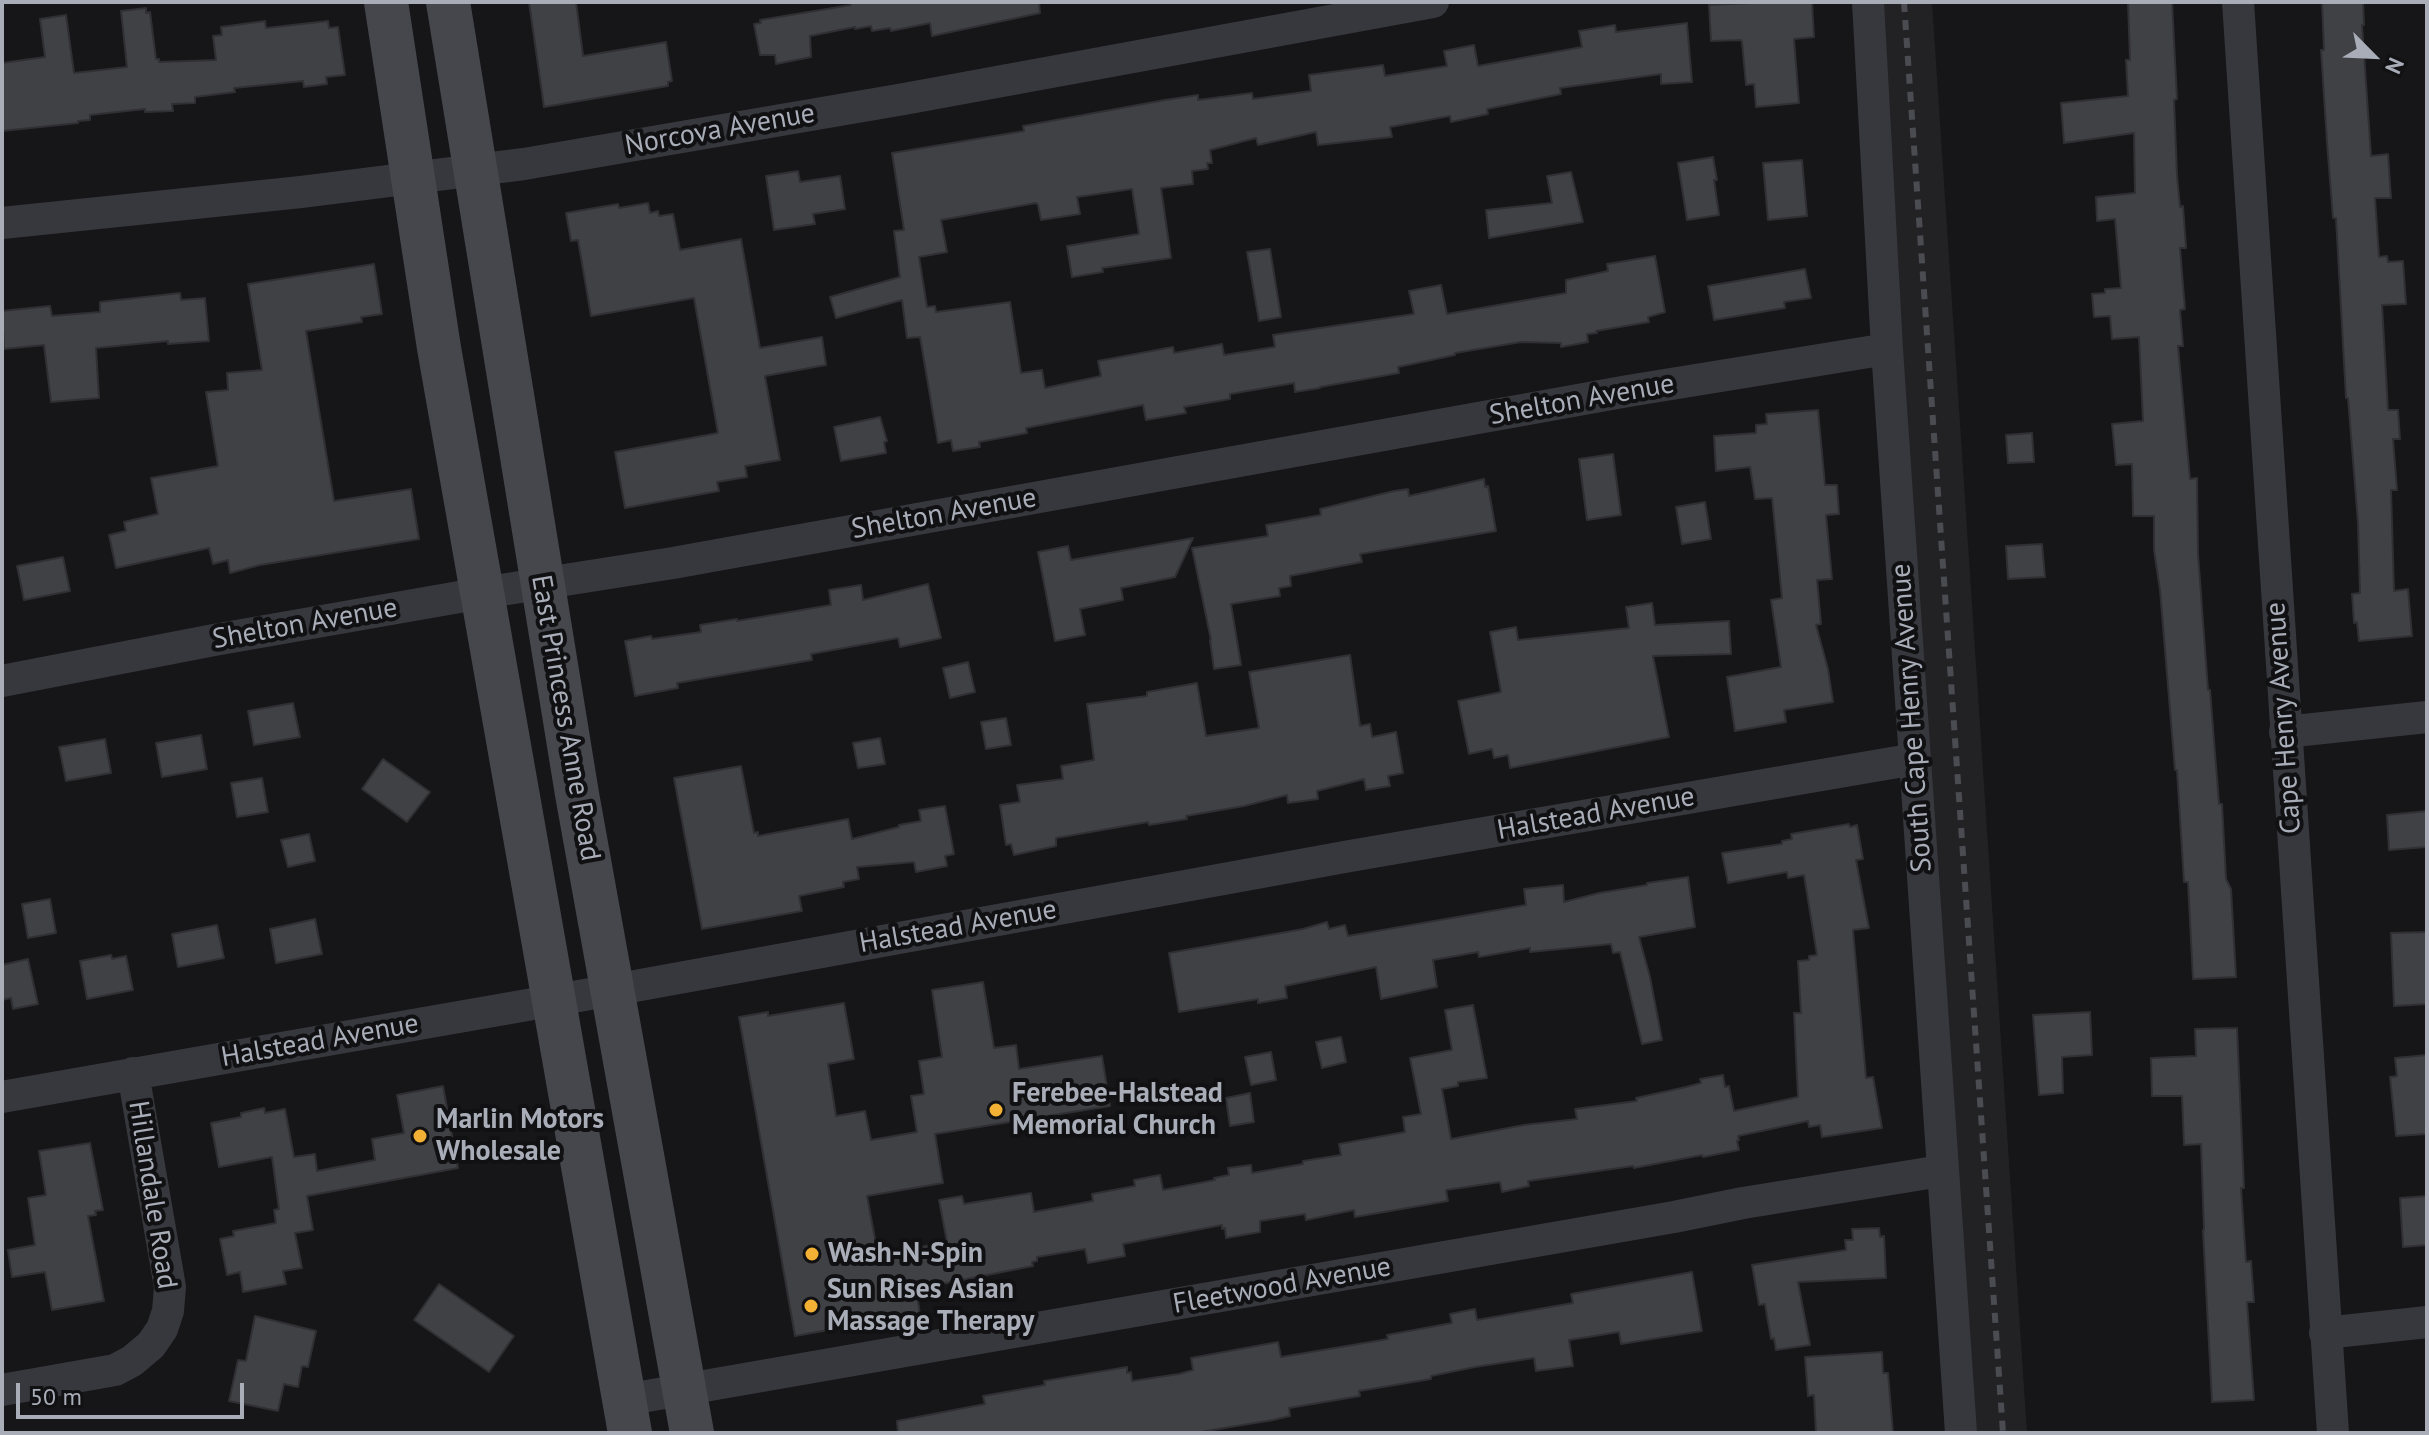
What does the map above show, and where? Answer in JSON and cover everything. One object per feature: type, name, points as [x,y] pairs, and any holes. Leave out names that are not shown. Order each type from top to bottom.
[{"type":"main road","points":[[386,2],[439,348],[627,1417]]},
{"type":"main road","name":"East Princess Anne Road","points":[[448,2],[577,794],[692,1433]]},
{"type":"street","name":"Norcova Avenue","points":[[2,223],[524,164],[904,99],[1433,2]]},
{"type":"street","name":"South Cape Henry Avenue","points":[[1868,2],[1887,349],[1961,1433]]},
{"type":"street","name":"Cape Henry Avenue","points":[[2238,2],[2333,1433]]},
{"type":"street","name":"Shelton Avenue","points":[[2,681],[229,638],[673,563],[1628,391],[1887,349]]},
{"type":"street","points":[[2285,732],[2427,717]]},
{"type":"street","name":"Halstead Avenue","points":[[2,1097],[1350,856],[1915,759]]},
{"type":"street","name":"Hillandale Road","points":[[2,1390],[115,1370],[151,1345],[162,1329],[168,1311],[170,1287],[133,1073]]},
{"type":"street","name":"Fleetwood Avenue","points":[[627,1417],[685,1390],[1743,1203],[1941,1171]]},
{"type":"street","points":[[2325,1333],[2427,1322]]},
{"type":"shaded area","points":[[1878,2],[1932,2],[2027,1433],[1975,1433]]},
{"type":"building","points":[[529,2],[576,2],[583,56],[666,42],[672,81],[668,82],[668,86],[544,107]]},
{"type":"building","points":[[850,2],[1039,2],[1040,13],[932,36],[930,23],[891,31],[890,28],[872,31],[871,26],[855,27],[810,36],[811,57],[776,64],[775,55],[760,55],[754,24],[761,23],[760,20],[851,5]]},
{"type":"building","points":[[1812,2],[1814,37],[1794,39],[1799,103],[1756,107],[1754,84],[1746,85],[1742,42],[1711,41],[1709,5]]},
{"type":"building","points":[[2128,2],[2172,2],[2177,175],[2186,248],[2180,248],[2185,309],[2180,310],[2183,346],[2178,346],[2190,479],[2197,478],[2198,554],[2208,690],[2219,804],[2222,804],[2226,879],[2231,889],[2236,977],[2193,979],[2188,882],[2184,882],[2177,770],[2154,550],[2154,516],[2133,516],[2132,464],[2116,465],[2112,424],[2143,421],[2139,337],[2112,339],[2110,316],[2094,317],[2092,294],[2121,288],[2115,219],[2097,221],[2096,197],[2135,193],[2134,133],[2064,143],[2061,103],[2128,96]]},
{"type":"building","points":[[2322,2],[2363,2],[2371,156],[2388,154],[2391,198],[2375,198],[2379,257],[2387,256],[2388,262],[2403,261],[2406,304],[2382,305],[2388,410],[2398,410],[2400,439],[2393,439],[2397,490],[2391,490],[2394,591],[2408,589],[2412,636],[2359,641],[2357,622],[2354,623],[2352,594],[2360,593],[2358,523],[2346,398],[2336,218],[2333,218],[2327,142],[2321,50],[2324,50]]},
{"type":"building","points":[[146,8],[146,13],[150,12],[156,59],[159,62],[216,60],[213,36],[222,35],[221,27],[265,21],[266,28],[328,21],[329,28],[338,27],[345,75],[326,77],[327,84],[304,87],[303,81],[234,88],[235,92],[195,97],[195,103],[172,104],[173,111],[145,112],[145,109],[90,115],[90,120],[78,123],[2,131],[2,63],[45,57],[40,19],[66,15],[74,73],[127,67],[121,11]]},
{"type":"building","points":[[1687,23],[1692,82],[1661,84],[1661,74],[1560,88],[1561,94],[1487,109],[1488,114],[1451,122],[1450,116],[1390,127],[1392,137],[1318,145],[1316,132],[1258,145],[1256,138],[1210,150],[1212,163],[1207,163],[1208,169],[1192,171],[1193,184],[1161,188],[1171,258],[1102,268],[1103,272],[1072,277],[1067,246],[1139,234],[1132,189],[1077,197],[1080,214],[1041,220],[1036,203],[941,220],[947,252],[919,257],[927,307],[935,306],[936,312],[1010,302],[1021,373],[1042,370],[1045,388],[1101,376],[1098,361],[1173,347],[1174,353],[1222,344],[1224,355],[1275,347],[1273,335],[1414,314],[1409,291],[1441,285],[1447,314],[1566,293],[1566,280],[1608,271],[1607,264],[1655,256],[1665,312],[1648,317],[1649,322],[1596,331],[1587,334],[1588,342],[1561,347],[1561,343],[1521,342],[1455,353],[1398,367],[1399,373],[1320,388],[1295,392],[1294,383],[1230,394],[1230,399],[1184,407],[1186,413],[1146,420],[1143,405],[1026,428],[1027,433],[979,442],[980,447],[953,451],[951,440],[938,443],[920,337],[907,338],[902,300],[836,318],[830,297],[900,277],[894,231],[904,230],[892,153],[1024,131],[1023,126],[1198,95],[1198,100],[1252,93],[1253,99],[1311,91],[1309,75],[1383,65],[1385,76],[1447,66],[1444,51],[1474,45],[1478,66],[1582,47],[1579,31],[1615,25],[1616,32]]},
{"type":"building","points":[[1713,157],[1719,215],[1687,220],[1678,163]]},
{"type":"building","points":[[1802,160],[1807,216],[1768,220],[1763,163]]},
{"type":"building","points":[[798,171],[800,182],[840,176],[845,209],[813,214],[815,224],[774,230],[766,176]]},
{"type":"building","points":[[1571,172],[1583,222],[1489,238],[1486,210],[1552,203],[1547,176]]},
{"type":"building","points":[[648,203],[650,213],[658,211],[659,216],[673,214],[680,250],[741,239],[760,348],[822,337],[826,365],[765,376],[780,460],[745,466],[747,477],[717,482],[719,491],[625,508],[615,452],[718,433],[694,298],[591,316],[578,240],[571,241],[566,213],[618,204],[619,208]]},
{"type":"building","points":[[1270,249],[1281,317],[1259,321],[1247,252]]},
{"type":"building","points":[[374,264],[382,314],[361,317],[362,322],[306,331],[334,501],[411,489],[419,539],[260,565],[230,573],[228,560],[213,564],[209,548],[116,568],[109,535],[126,531],[124,522],[158,514],[151,478],[218,466],[206,392],[228,390],[227,373],[262,370],[248,284]]},
{"type":"building","points":[[1805,269],[1811,298],[1784,302],[1785,308],[1714,320],[1708,286]]},
{"type":"building","points":[[180,293],[181,300],[205,298],[209,341],[168,344],[168,341],[96,348],[99,398],[51,402],[44,345],[4,349],[2,311],[50,306],[52,316],[100,312],[100,302]]},
{"type":"building","points":[[1818,410],[1825,485],[1837,485],[1839,514],[1826,515],[1832,579],[1817,580],[1821,624],[1816,625],[1833,702],[1784,710],[1786,722],[1735,731],[1727,677],[1781,667],[1771,600],[1782,598],[1772,498],[1755,499],[1750,467],[1716,471],[1714,436],[1756,433],[1756,425],[1767,424],[1766,414]]},
{"type":"building","points":[[880,417],[887,441],[884,442],[886,453],[841,461],[834,427]]},
{"type":"building","points":[[2032,433],[2034,462],[2008,463],[2006,435]]},
{"type":"building","points":[[1613,454],[1621,515],[1587,520],[1579,459]]},
{"type":"building","points":[[1484,479],[1496,531],[1360,554],[1362,562],[1290,576],[1291,586],[1279,588],[1280,596],[1231,604],[1241,665],[1214,669],[1192,548],[1268,536],[1266,525],[1321,515],[1320,509],[1394,491],[1408,489],[1409,496]]},
{"type":"building","points":[[1705,502],[1711,539],[1682,544],[1676,507]]},
{"type":"building","points":[[1193,538],[1175,577],[1121,588],[1123,600],[1080,609],[1085,635],[1055,641],[1038,552],[1068,546],[1071,560]]},
{"type":"building","points":[[2042,544],[2045,577],[2008,579],[2006,546]]},
{"type":"building","points":[[63,557],[70,591],[24,600],[17,566]]},
{"type":"building","points":[[928,584],[941,638],[900,647],[898,638],[811,654],[812,660],[677,683],[678,688],[635,696],[625,641],[701,632],[700,625],[831,605],[829,590],[861,585],[863,600]]},
{"type":"building","points":[[1652,603],[1655,625],[1729,621],[1731,654],[1653,656],[1669,737],[1510,768],[1508,755],[1494,758],[1492,749],[1469,754],[1458,701],[1501,692],[1490,632],[1516,627],[1518,640],[1629,628],[1626,607]]},
{"type":"building","points":[[1350,655],[1360,726],[1370,724],[1372,737],[1396,732],[1403,773],[1388,776],[1390,786],[1366,790],[1364,779],[1317,791],[1318,799],[1288,803],[1287,795],[1186,816],[1187,819],[1149,825],[1148,822],[1056,838],[1056,846],[1014,855],[1011,844],[1006,845],[1000,805],[1020,802],[1017,785],[1063,779],[1061,766],[1094,760],[1087,704],[1147,696],[1147,692],[1197,683],[1206,736],[1259,728],[1249,672]]},
{"type":"building","points":[[968,662],[975,692],[950,698],[943,668]]},
{"type":"building","points":[[293,703],[300,737],[254,745],[248,711]]},
{"type":"building","points":[[1006,718],[1011,745],[986,749],[981,722]]},
{"type":"building","points":[[201,735],[207,769],[162,777],[156,743]]},
{"type":"building","points":[[880,738],[885,764],[858,768],[853,743]]},
{"type":"building","points":[[105,739],[111,773],[66,781],[59,747]]},
{"type":"building","points":[[383,759],[430,792],[407,822],[362,789]]},
{"type":"building","points":[[741,766],[754,833],[758,832],[758,836],[848,819],[852,839],[921,821],[919,810],[945,806],[954,854],[945,856],[947,866],[916,872],[914,862],[857,867],[859,879],[843,882],[844,887],[799,896],[802,911],[702,929],[674,778]]},
{"type":"building","points":[[262,778],[268,812],[237,817],[231,783]]},
{"type":"building","points":[[2427,811],[2427,847],[2389,850],[2387,815]]},
{"type":"building","points":[[1849,824],[1850,827],[1857,825],[1863,859],[1856,860],[1869,928],[1853,930],[1866,1078],[1873,1077],[1882,1128],[1822,1137],[1820,1125],[1809,1127],[1808,1121],[1738,1136],[1739,1150],[1703,1157],[1528,1181],[1529,1186],[1502,1192],[1500,1182],[1446,1190],[1448,1201],[1355,1217],[1354,1210],[1306,1220],[1305,1214],[1260,1221],[1260,1232],[1226,1238],[1222,1225],[1123,1244],[1125,1256],[1088,1263],[1085,1249],[1037,1257],[1037,1261],[1032,1262],[1033,1266],[916,1289],[920,1314],[795,1336],[739,1017],[768,1012],[768,1016],[844,1003],[854,1059],[828,1064],[836,1116],[865,1111],[871,1140],[917,1132],[911,1096],[924,1094],[919,1061],[942,1057],[932,990],[983,982],[994,1048],[1016,1045],[1019,1069],[1102,1056],[1110,1106],[935,1134],[943,1183],[867,1196],[878,1255],[947,1242],[939,1200],[962,1196],[964,1204],[1031,1193],[1034,1212],[1093,1201],[1092,1194],[1135,1186],[1134,1180],[1160,1175],[1163,1190],[1215,1180],[1229,1175],[1228,1168],[1251,1165],[1252,1173],[1341,1155],[1339,1144],[1405,1132],[1403,1117],[1421,1114],[1410,1058],[1452,1050],[1445,1010],[1473,1005],[1487,1078],[1458,1082],[1458,1086],[1442,1089],[1451,1139],[1577,1119],[1575,1109],[1637,1101],[1636,1098],[1723,1075],[1725,1087],[1729,1086],[1734,1111],[1798,1097],[1794,1013],[1801,1013],[1798,961],[1817,955],[1804,875],[1788,878],[1787,872],[1728,883],[1722,853],[1782,844],[1782,841],[1792,839],[1791,834]]},
{"type":"building","points":[[309,834],[315,861],[288,867],[281,840]]},
{"type":"building","points":[[1688,877],[1695,927],[1639,937],[1662,1040],[1642,1044],[1620,952],[1613,953],[1611,944],[1530,952],[1530,948],[1479,957],[1478,952],[1433,960],[1437,987],[1381,999],[1376,967],[1285,986],[1287,998],[1258,1003],[1258,999],[1179,1012],[1169,953],[1327,922],[1329,929],[1345,925],[1348,936],[1526,905],[1524,889],[1563,885],[1564,902]]},
{"type":"building","points":[[50,899],[56,933],[28,938],[22,904]]},
{"type":"building","points":[[315,919],[322,954],[276,963],[270,929]]},
{"type":"building","points":[[217,925],[224,958],[178,967],[172,934]]},
{"type":"building","points":[[2427,932],[2427,1004],[2394,1006],[2391,933]]},
{"type":"building","points":[[111,955],[112,959],[126,956],[133,990],[87,999],[80,961]]},
{"type":"building","points":[[28,959],[38,1004],[13,1009],[11,998],[2,1000],[2,965]]},
{"type":"building","points":[[2090,1012],[2092,1055],[2062,1057],[2063,1093],[2039,1095],[2033,1015]]},
{"type":"building","points":[[2237,1028],[2244,1188],[2241,1188],[2246,1262],[2251,1261],[2254,1302],[2247,1302],[2254,1400],[2212,1402],[2201,1144],[2184,1145],[2182,1096],[2152,1096],[2151,1058],[2196,1056],[2195,1029]]},
{"type":"building","points":[[1341,1037],[1346,1062],[1322,1068],[1316,1042]]},
{"type":"building","points":[[1271,1052],[1276,1080],[1251,1085],[1245,1057]]},
{"type":"building","points":[[2427,1055],[2427,1134],[2396,1136],[2390,1077],[2397,1076],[2395,1058]]},
{"type":"building","points":[[443,1086],[458,1168],[307,1196],[313,1230],[295,1233],[302,1268],[283,1271],[286,1284],[243,1292],[240,1272],[227,1275],[220,1239],[234,1236],[233,1231],[276,1223],[274,1210],[279,1209],[272,1157],[219,1167],[211,1123],[264,1108],[265,1113],[285,1109],[294,1157],[315,1154],[317,1171],[375,1160],[372,1139],[404,1133],[397,1095]]},
{"type":"building","points":[[1250,1093],[1254,1122],[1230,1126],[1226,1098]]},
{"type":"building","points":[[90,1143],[103,1210],[88,1216],[104,1301],[52,1310],[45,1272],[12,1277],[8,1250],[35,1245],[28,1198],[46,1195],[39,1151]]},
{"type":"building","points":[[2427,1196],[2427,1245],[2403,1247],[2400,1198]]},
{"type":"building","points":[[1879,1228],[1880,1237],[1884,1236],[1886,1278],[1798,1282],[1810,1345],[1776,1350],[1765,1304],[1759,1305],[1752,1265],[1846,1250],[1845,1240],[1853,1240],[1852,1229]]},
{"type":"building","points":[[1692,1272],[1702,1331],[1621,1344],[1619,1332],[1569,1340],[1573,1366],[1536,1371],[1534,1358],[1475,1367],[1431,1376],[1431,1379],[1359,1391],[1360,1396],[1289,1408],[1290,1416],[1273,1420],[1194,1433],[898,1433],[897,1421],[985,1404],[983,1396],[1045,1385],[1044,1381],[1127,1367],[1132,1381],[1179,1374],[1193,1370],[1191,1358],[1278,1342],[1281,1357],[1388,1339],[1387,1335],[1452,1323],[1450,1314],[1475,1309],[1477,1320],[1573,1303],[1571,1294]]},
{"type":"building","points":[[439,1284],[514,1336],[489,1372],[414,1320]]},
{"type":"building","points":[[255,1316],[316,1331],[308,1367],[302,1366],[298,1387],[284,1384],[278,1411],[229,1401],[238,1360],[246,1361]]},
{"type":"building","points":[[1882,1352],[1883,1373],[1888,1373],[1893,1433],[1816,1433],[1814,1395],[1808,1396],[1805,1357]]},
{"type":"railway","points":[[1904,2],[2003,1433]]},
{"type":"place","name":"Ferebee-Halstead Memorial Church","points":[[996,1110]]},
{"type":"place","name":"Marlin Motors Wholesale","points":[[420,1136]]},
{"type":"place","name":"Wash-N-Spin","points":[[812,1254]]},
{"type":"place","name":"Sun Rises Asian Massage Therapy","points":[[811,1306]]}]
